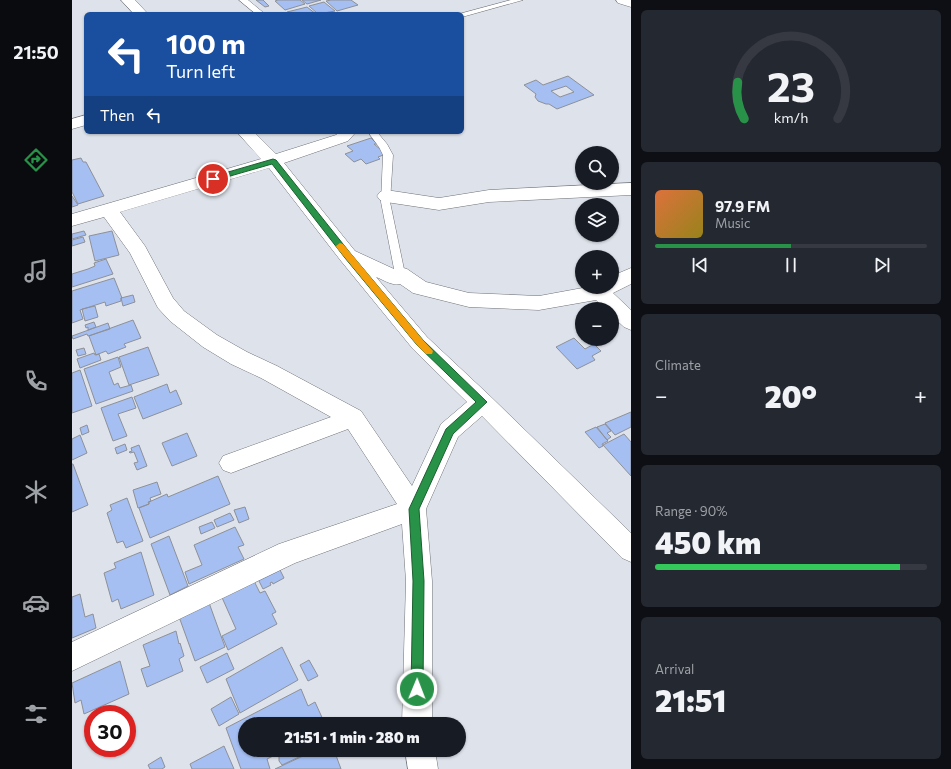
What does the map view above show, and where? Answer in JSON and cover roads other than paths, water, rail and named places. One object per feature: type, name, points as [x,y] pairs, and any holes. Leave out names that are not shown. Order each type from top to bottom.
[{"type":"street","points":[[128,0],[140,12]]},
{"type":"street","points":[[623,0],[631,4]]},
{"type":"street","points":[[72,124],[84,121]]},
{"type":"street","points":[[248,134],[273,161],[348,256],[420,342],[631,550]]},
{"type":"street","points":[[72,220],[273,161],[342,138],[346,134]]},
{"type":"street","points":[[386,196],[439,204],[489,196],[631,189]]},
{"type":"street","points":[[109,210],[138,251],[165,303],[177,316],[210,341],[233,355],[269,372],[353,418],[414,509]]},
{"type":"street","points":[[348,256],[396,278],[400,274],[420,288],[469,300],[539,304],[582,294]]},
{"type":"street","points":[[619,282],[631,275]]},
{"type":"street","points":[[611,294],[631,322]]},
{"type":"street","points":[[417,717],[419,581],[414,509],[449,431],[482,402]]},
{"type":"street","points":[[231,463],[353,418]]},
{"type":"street","points":[[72,657],[288,553],[414,509]]},
{"type":"street","points":[[421,757],[423,769]]},
{"type":"lane","points":[[242,0],[258,12]]},
{"type":"lane","points":[[464,14],[519,0]]},
{"type":"lane","points":[[374,134],[388,153],[386,196],[390,229],[398,257],[400,274]]}]
